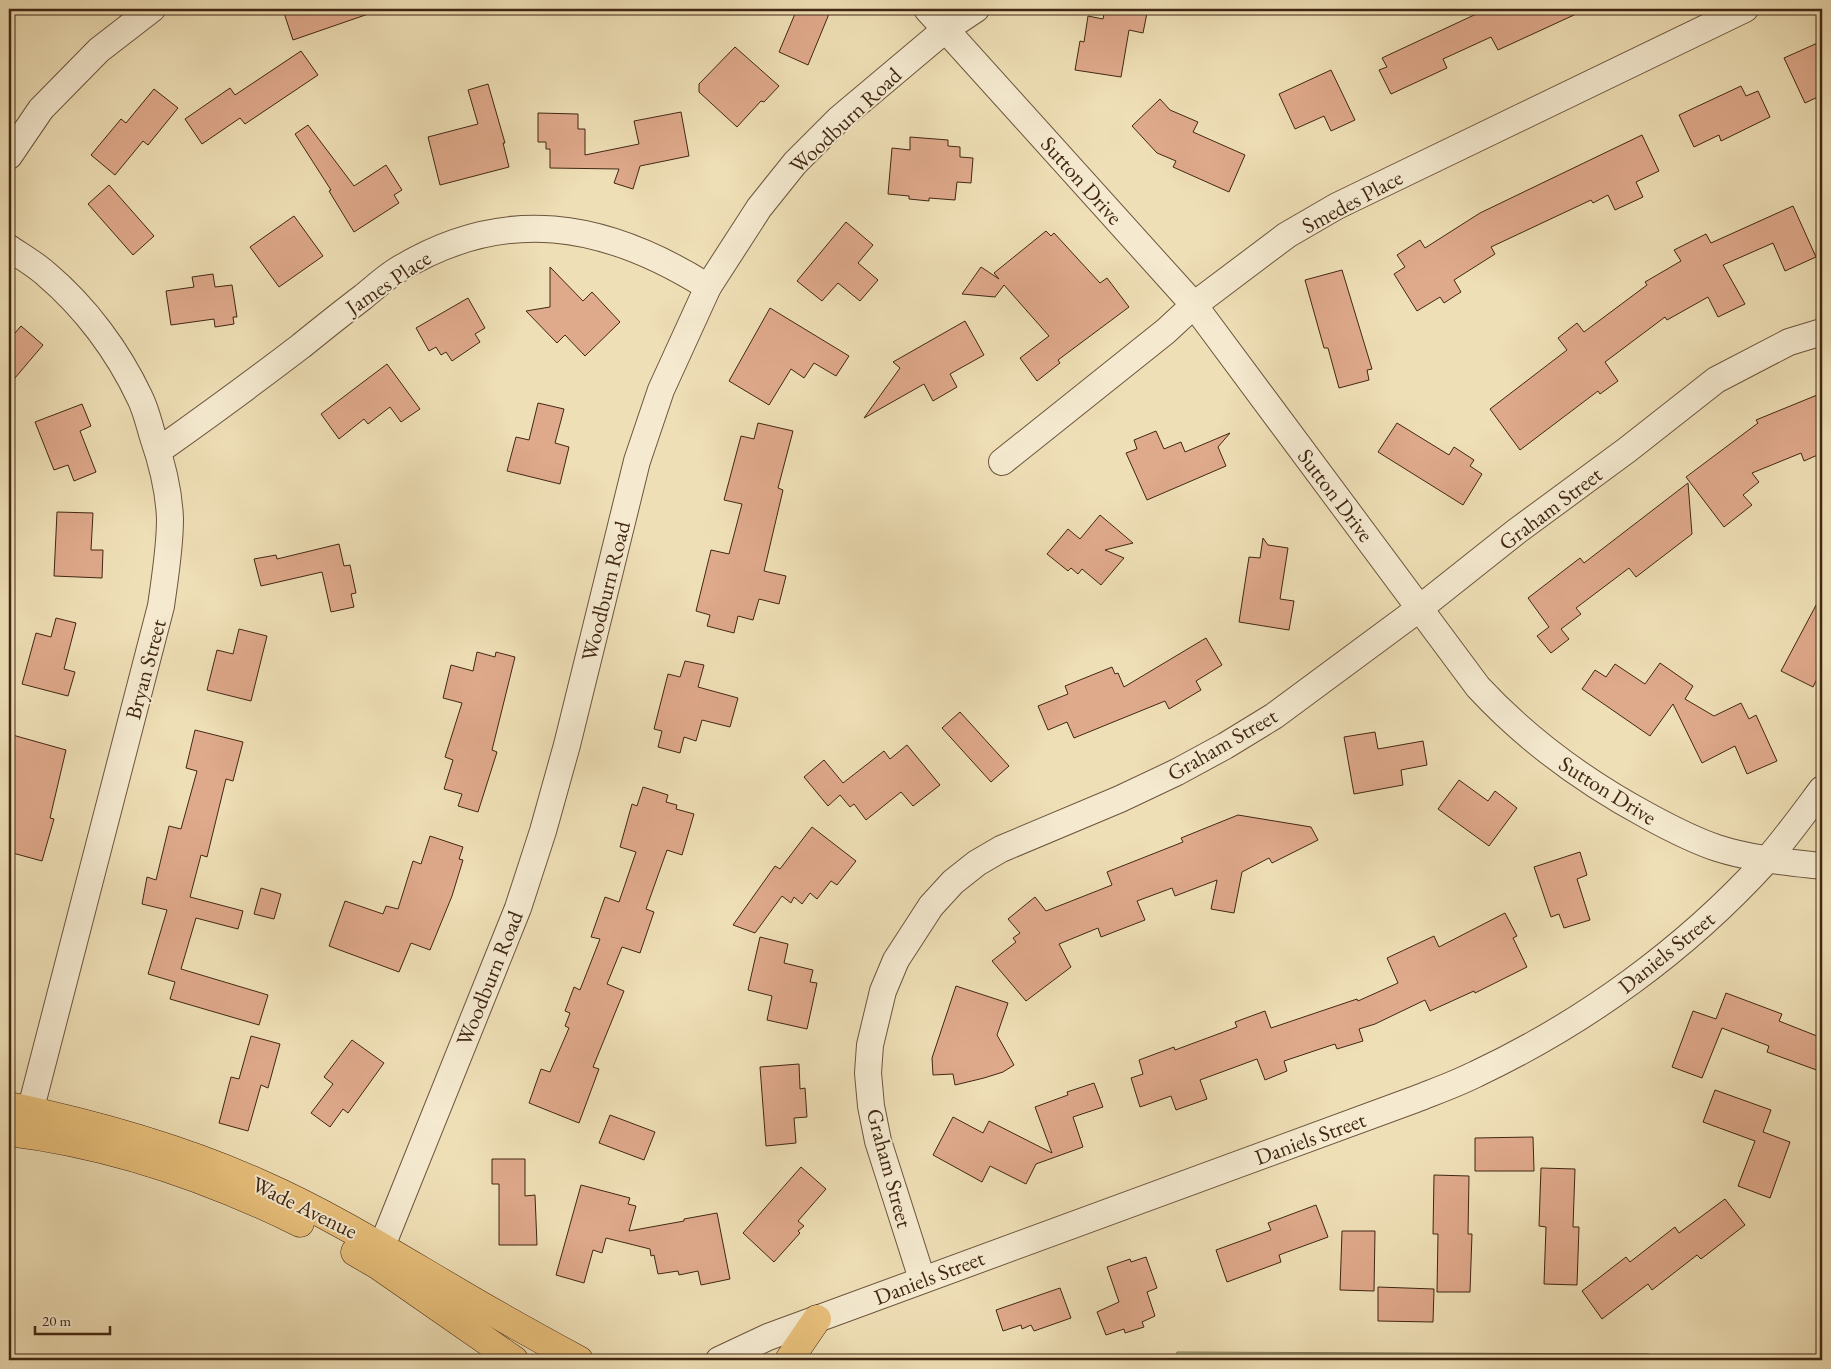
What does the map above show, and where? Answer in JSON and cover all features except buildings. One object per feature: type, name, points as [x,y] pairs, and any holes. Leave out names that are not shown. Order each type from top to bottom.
[{"type":"main road","name":"Wade Avenue","points":[[18,1121],[159,1144],[225,1168],[323,1213],[514,1359]]},
{"type":"main road","name":"Wade Avenue","points":[[378,1254],[470,1299],[579,1360]]},
{"type":"main road","points":[[789,1360],[818,1319]]},
{"type":"street","points":[[9,156],[41,109],[99,50],[152,9]]},
{"type":"street","name":"Sutton Drive","points":[[927,9],[1194,304],[1478,687],[1496,706],[1575,773],[1627,805],[1669,827],[1717,848],[1767,860],[1822,866]]},
{"type":"street","name":"Woodburn Road","points":[[378,1254],[518,908],[543,831],[567,745],[637,462],[661,390],[708,287],[759,208],[795,163],[839,119],[946,29],[976,9]]},
{"type":"street","name":"Smedes Place","points":[[1002,462],[1166,332],[1194,304],[1287,236],[1337,206],[1746,9]]},
{"type":"street","name":"James Place","points":[[158,452],[279,363],[394,272],[444,245],[504,230],[534,227],[564,229],[608,239],[645,253],[708,287]]},
{"type":"street","name":"Bryan Street","points":[[9,248],[45,273],[71,297],[122,363],[141,399],[158,452],[166,482],[170,518],[168,560],[161,606],[18,1121]]},
{"type":"street","name":"Graham Street","points":[[922,1280],[878,1141],[871,1106],[868,1073],[872,1037],[883,991],[896,960],[931,906],[953,882],[977,863],[1001,849],[1120,799],[1177,772],[1274,716],[1420,608],[1517,531],[1627,450],[1716,380],[1789,342],[1822,332]]},
{"type":"street","name":"Daniels Street","points":[[719,1360],[768,1337],[1416,1099],[1475,1075],[1544,1039],[1598,1005],[1671,951],[1720,908],[1767,860],[1822,789]]},
{"type":"green space","points":[[1177,1352],[1649,1354],[1648,1360],[1176,1360]]}]
